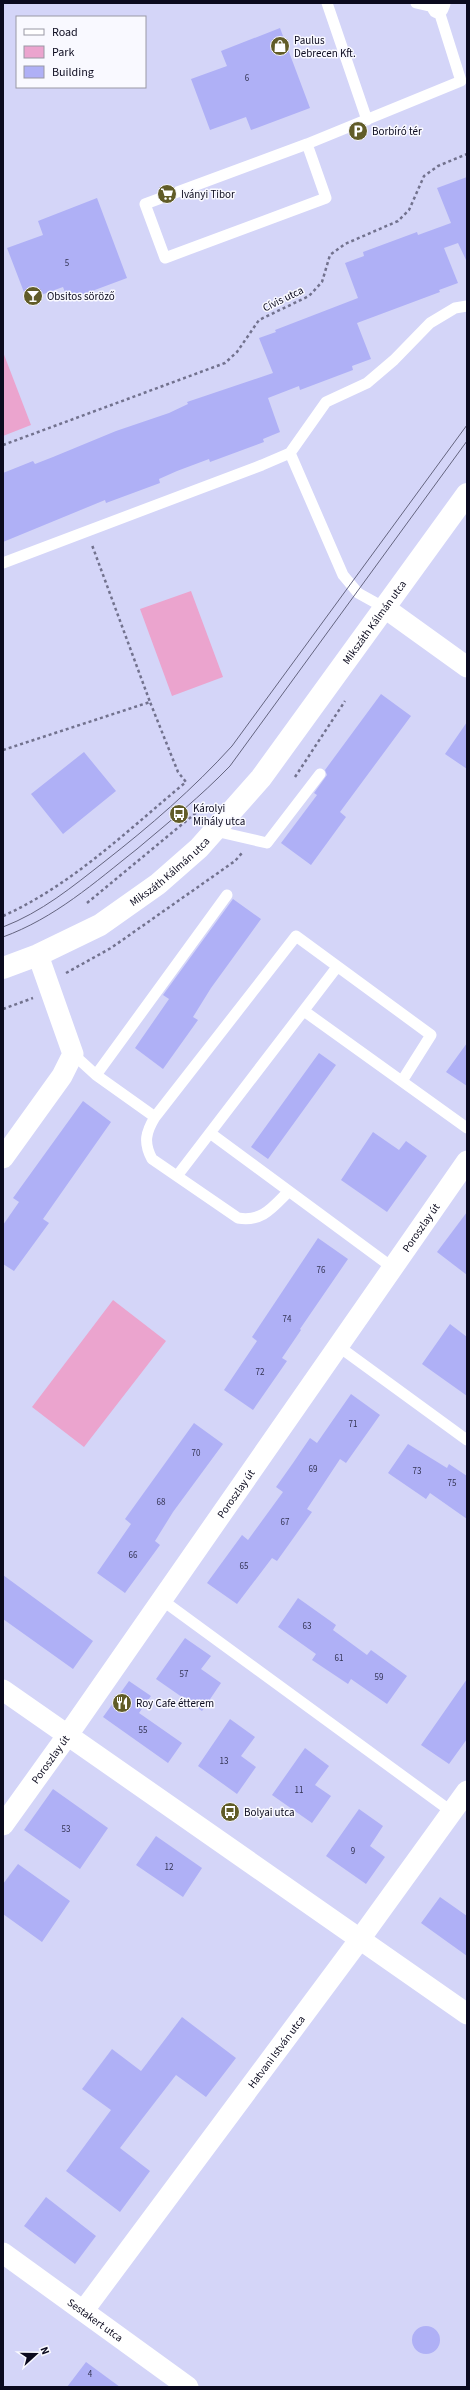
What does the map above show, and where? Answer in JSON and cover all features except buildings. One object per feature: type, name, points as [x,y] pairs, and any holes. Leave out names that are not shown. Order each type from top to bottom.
[{"type":"street","name":"Mikszáth Kálmán utca","points":[[3,968],[38,955],[100,925],[158,884],[214,831],[261,778],[467,494]]},
{"type":"street","points":[[385,608],[467,667]]},
{"type":"street","points":[[3,1158],[62,1076],[73,1054],[38,955]]},
{"type":"street","name":"Poroszlay út","points":[[3,1825],[67,1736],[467,1161]]},
{"type":"street","points":[[3,1690],[467,2014]]},
{"type":"street","name":"Hatvani István utca","points":[[84,2310],[360,1939],[467,1791]]},
{"type":"street","name":"Sestakert utca","points":[[3,2252],[188,2387]]},
{"type":"lane","points":[[327,3],[367,120]]},
{"type":"lane","points":[[307,144],[326,198],[165,258],[145,204],[307,144],[461,81],[439,6],[416,3]]},
{"type":"lane","points":[[3,563],[262,465],[290,452],[326,402],[367,383],[394,360],[430,323],[455,308],[467,306]]},
{"type":"lane","points":[[290,452],[343,575],[358,592],[385,608]]},
{"type":"lane","points":[[214,831],[267,843],[320,774]]},
{"type":"lane","points":[[96,1075],[228,895]]},
{"type":"lane","points":[[288,1192],[269,1212],[259,1218],[249,1220],[238,1218],[152,1159],[146,1148],[147,1130],[155,1117],[296,936],[431,1035],[402,1081]]},
{"type":"lane","points":[[177,1176],[337,967]]},
{"type":"lane","points":[[304,1011],[467,1128]]},
{"type":"lane","points":[[73,1054],[96,1075],[155,1117]]},
{"type":"lane","points":[[210,1133],[393,1268]]},
{"type":"lane","points":[[338,1346],[467,1440]]},
{"type":"lane","points":[[162,1600],[452,1812]]},
{"type":"path","name":"Cívis utca","points":[[3,445],[224,363],[237,352],[259,320],[309,296],[322,282],[330,255],[345,244],[398,220],[409,210],[424,176],[438,166],[467,154]]},
{"type":"path","points":[[3,916],[32,903],[68,879],[186,782],[178,772],[150,702],[86,531]]},
{"type":"path","points":[[3,750],[150,702]]},
{"type":"path","points":[[87,903],[203,807]]},
{"type":"green space","points":[[3,352],[31,425],[3,436]]},
{"type":"green space","points":[[191,591],[223,677],[172,696],[140,609]]},
{"type":"green space","points":[[113,1300],[166,1341],[84,1447],[32,1407]]},
{"type":"tram line","points":[[3,927],[44,906],[68,890],[104,862],[171,807],[232,746],[467,425]]},
{"type":"tram line","points":[[3,937],[40,920],[57,910],[89,887],[173,819],[230,766],[467,441]]},
{"type":"place","name":"Paulus Debrecen Kft.","points":[[280,46]]},
{"type":"place","name":"Borbíró tér","points":[[358,131]]},
{"type":"place","name":"Iványi Tibor","points":[[167,194]]},
{"type":"place","name":"Obsitos söröző","points":[[33,296]]},
{"type":"place","name":"Károlyi Mihály utca","points":[[179,814]]},
{"type":"place","name":"Roy Cafe étterem","points":[[122,1703]]},
{"type":"place","name":"Bolyai utca","points":[[230,1812]]}]
